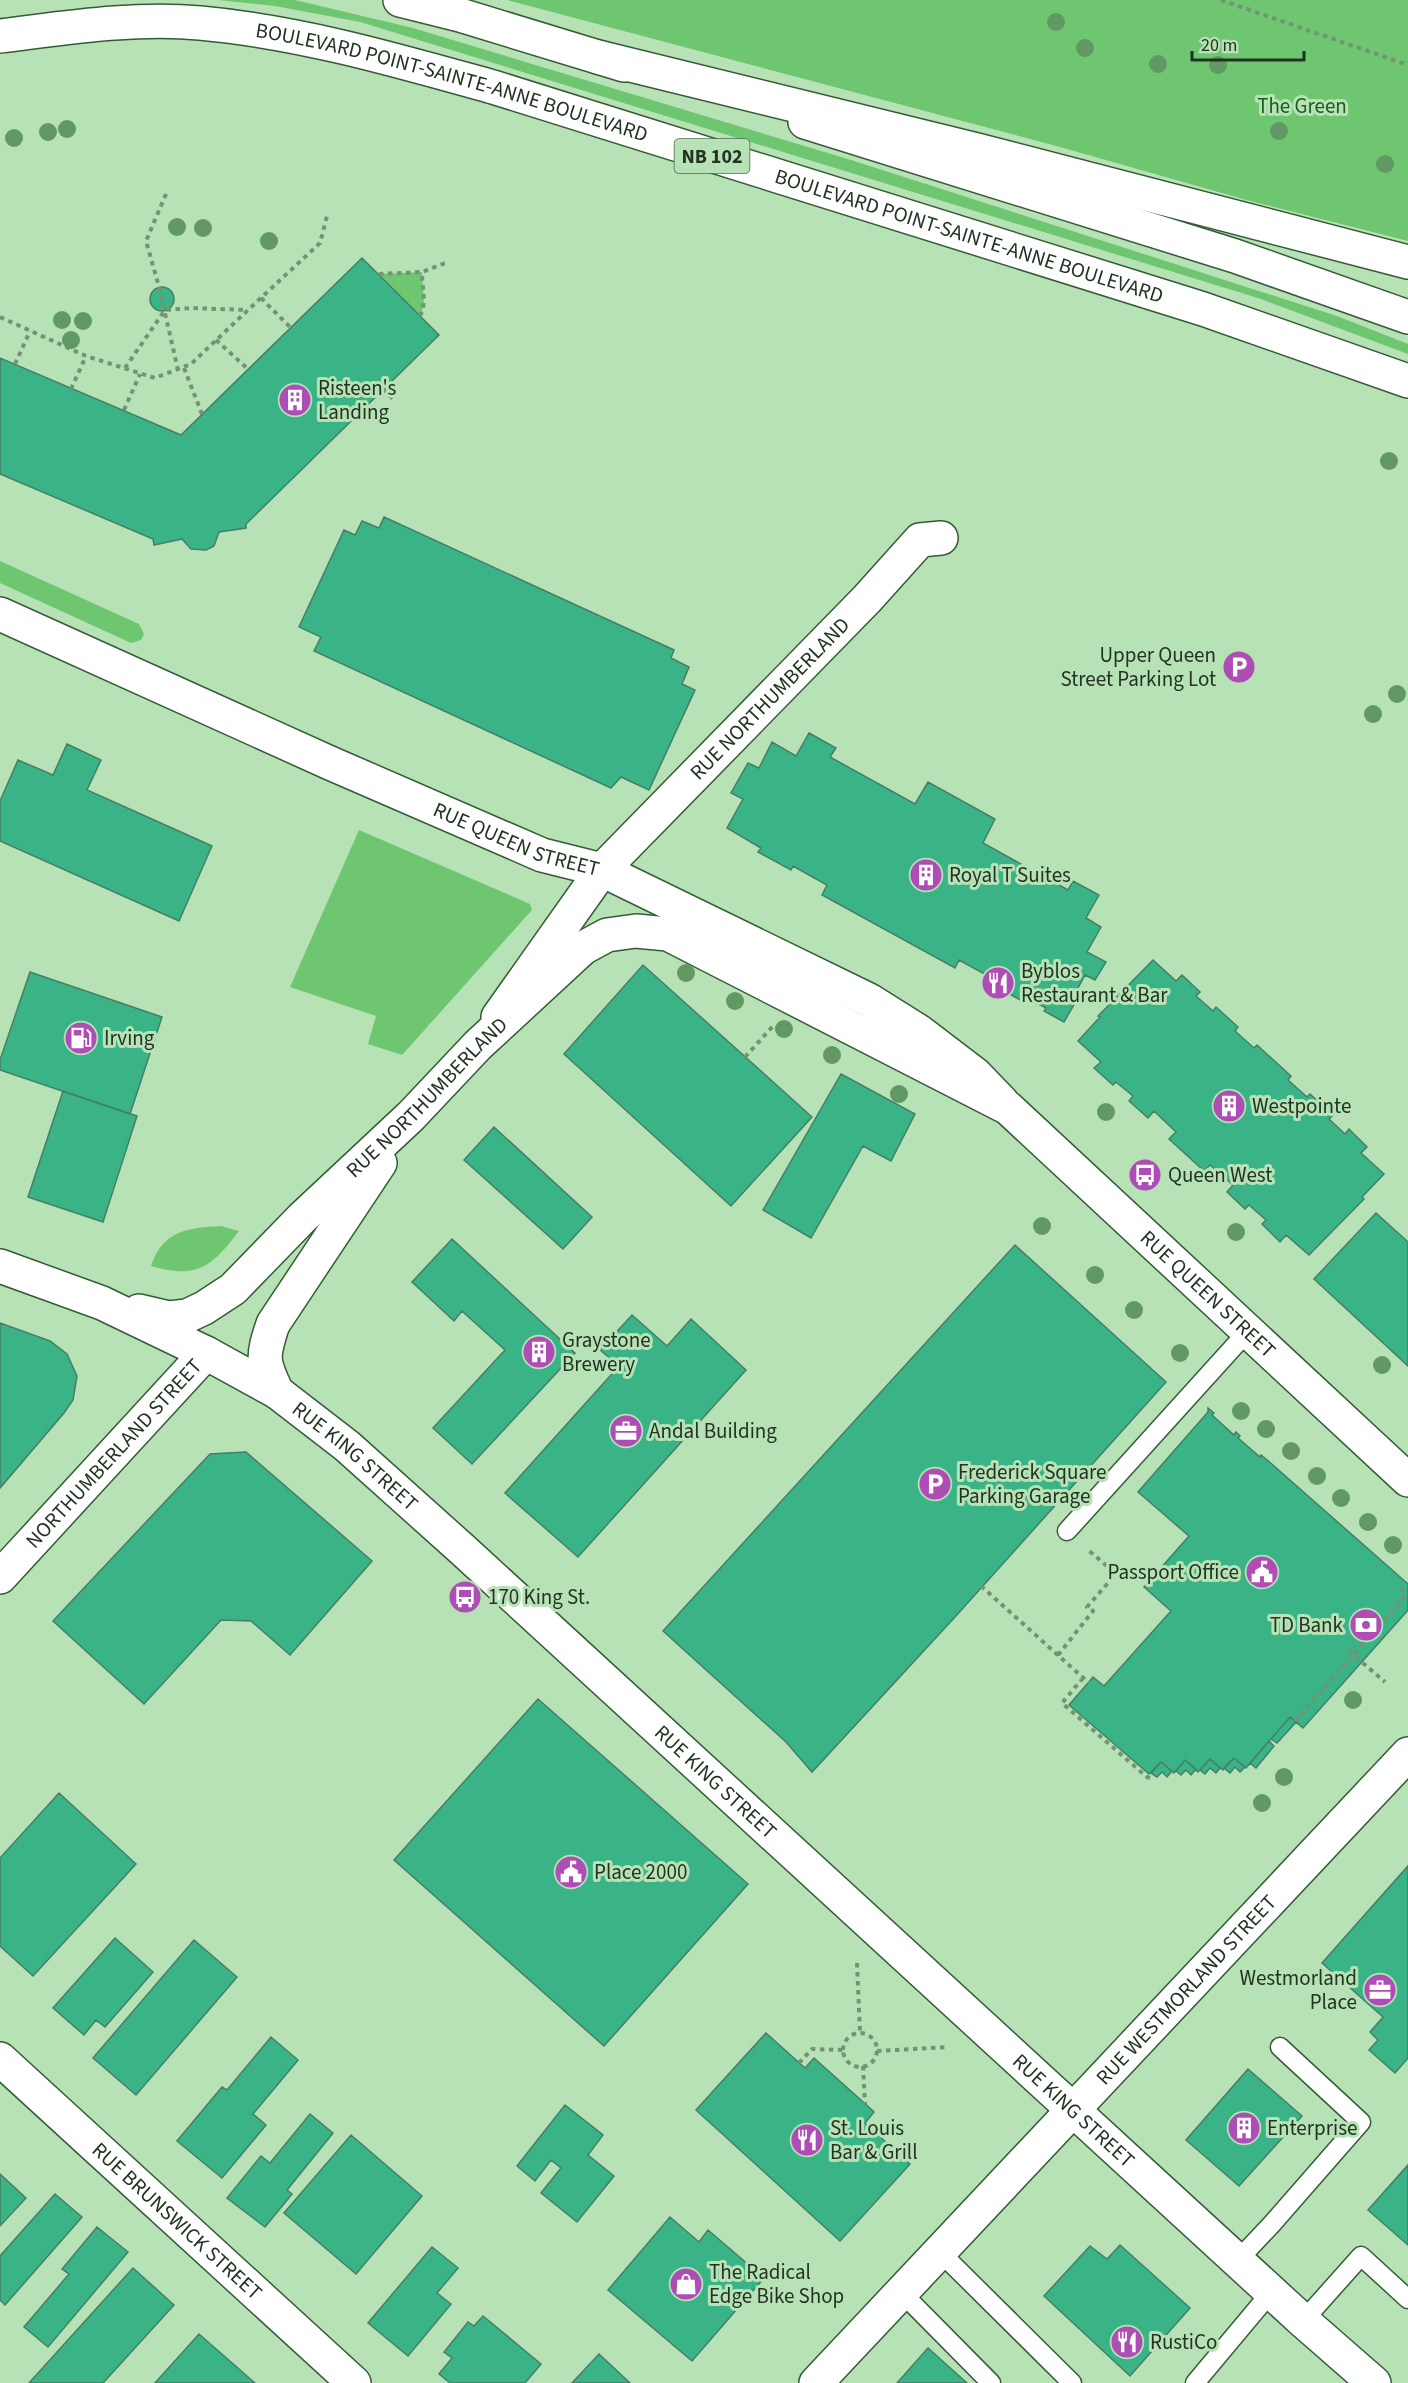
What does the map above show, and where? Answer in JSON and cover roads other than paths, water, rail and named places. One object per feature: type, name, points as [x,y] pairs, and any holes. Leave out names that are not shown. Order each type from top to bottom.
[{"type":"main road","points":[[400,0],[460,15],[598,57],[1235,256],[1408,317]]},
{"type":"main road","name":"BOULEVARD POINT-SAINTE-ANNE BOULEVARD","points":[[0,36],[110,23],[198,23],[285,34],[375,54],[504,91],[1203,309],[1408,381]]},
{"type":"main road","points":[[598,57],[989,153],[1408,262]]},
{"type":"main road","name":"RUE NORTHUMBERLAND","points":[[602,870],[867,599],[920,540],[941,538]]},
{"type":"main road","name":"RUE QUEEN STREET","points":[[0,614],[330,763],[542,855],[602,870],[869,1000],[920,1032],[975,1074],[1008,1108],[1408,1480]]},
{"type":"main road","points":[[478,1045],[602,870]]},
{"type":"main road","name":"RUE NORTHUMBERLAND","points":[[233,1289],[302,1218],[411,1116],[478,1045],[583,948],[607,935],[636,931]]},
{"type":"main road","name":"RUE QUEEN STREET","points":[[636,931],[668,934],[1008,1108]]},
{"type":"main road","points":[[277,1392],[266,1369],[265,1347],[273,1324],[411,1116]]},
{"type":"main road","name":"RUE KING STREET","points":[[0,1266],[94,1300],[206,1353],[277,1392],[347,1446],[1374,2383]]},
{"type":"main road","points":[[94,1300],[169,1318],[187,1316],[233,1289]]},
{"type":"main road","name":"NORTHUMBERLAND STREET","points":[[0,1577],[206,1353],[233,1289]]},
{"type":"main road","name":"RUE WESTMORLAND STREET","points":[[816,2383],[1405,1764]]},
{"type":"main road","name":"RUE BRUNSWICK STREET","points":[[0,2060],[354,2383]]},
{"type":"lane","points":[[1067,1532],[1248,1331]]},
{"type":"lane","points":[[1238,2260],[1361,2122],[1280,2047]]},
{"type":"lane","points":[[940,2252],[1072,2383]]},
{"type":"lane","points":[[1303,2320],[1361,2256],[1408,2299]]},
{"type":"lane","points":[[1195,2383],[1272,2291]]},
{"type":"lane","points":[[901,2292],[991,2383]]},
{"type":"place","name":"Risteen's Landing","points":[[295,400]]},
{"type":"place","name":"Upper Queen Street Parking Lot","points":[[1239,667]]},
{"type":"place","name":"Royal T Suites","points":[[926,875]]},
{"type":"place","name":"Byblos Restaurant & Bar","points":[[998,983]]},
{"type":"place","name":"Irving","points":[[81,1038]]},
{"type":"place","name":"Westpointe","points":[[1229,1106]]},
{"type":"place","name":"Queen West","points":[[1145,1175]]},
{"type":"place","name":"Graystone Brewery","points":[[539,1352]]},
{"type":"place","name":"Andal Building","points":[[626,1431]]},
{"type":"place","name":"Frederick Square Parking Garage","points":[[935,1484]]},
{"type":"place","name":"Passport Office","points":[[1262,1572]]},
{"type":"place","name":"170 King St.","points":[[465,1597]]},
{"type":"place","name":"TD Bank","points":[[1366,1625]]},
{"type":"place","name":"Place 2000","points":[[571,1872]]},
{"type":"place","name":"Westmorland Place","points":[[1380,1990]]},
{"type":"place","name":"Enterprise","points":[[1244,2128]]},
{"type":"place","name":"St. Louis Bar & Grill","points":[[807,2140]]},
{"type":"place","name":"The Radical Edge Bike Shop","points":[[686,2284]]},
{"type":"place","name":"RustiCo","points":[[1127,2342]]},
{"type":"park label","name":"The Green","points":[[1302,106]]}]
